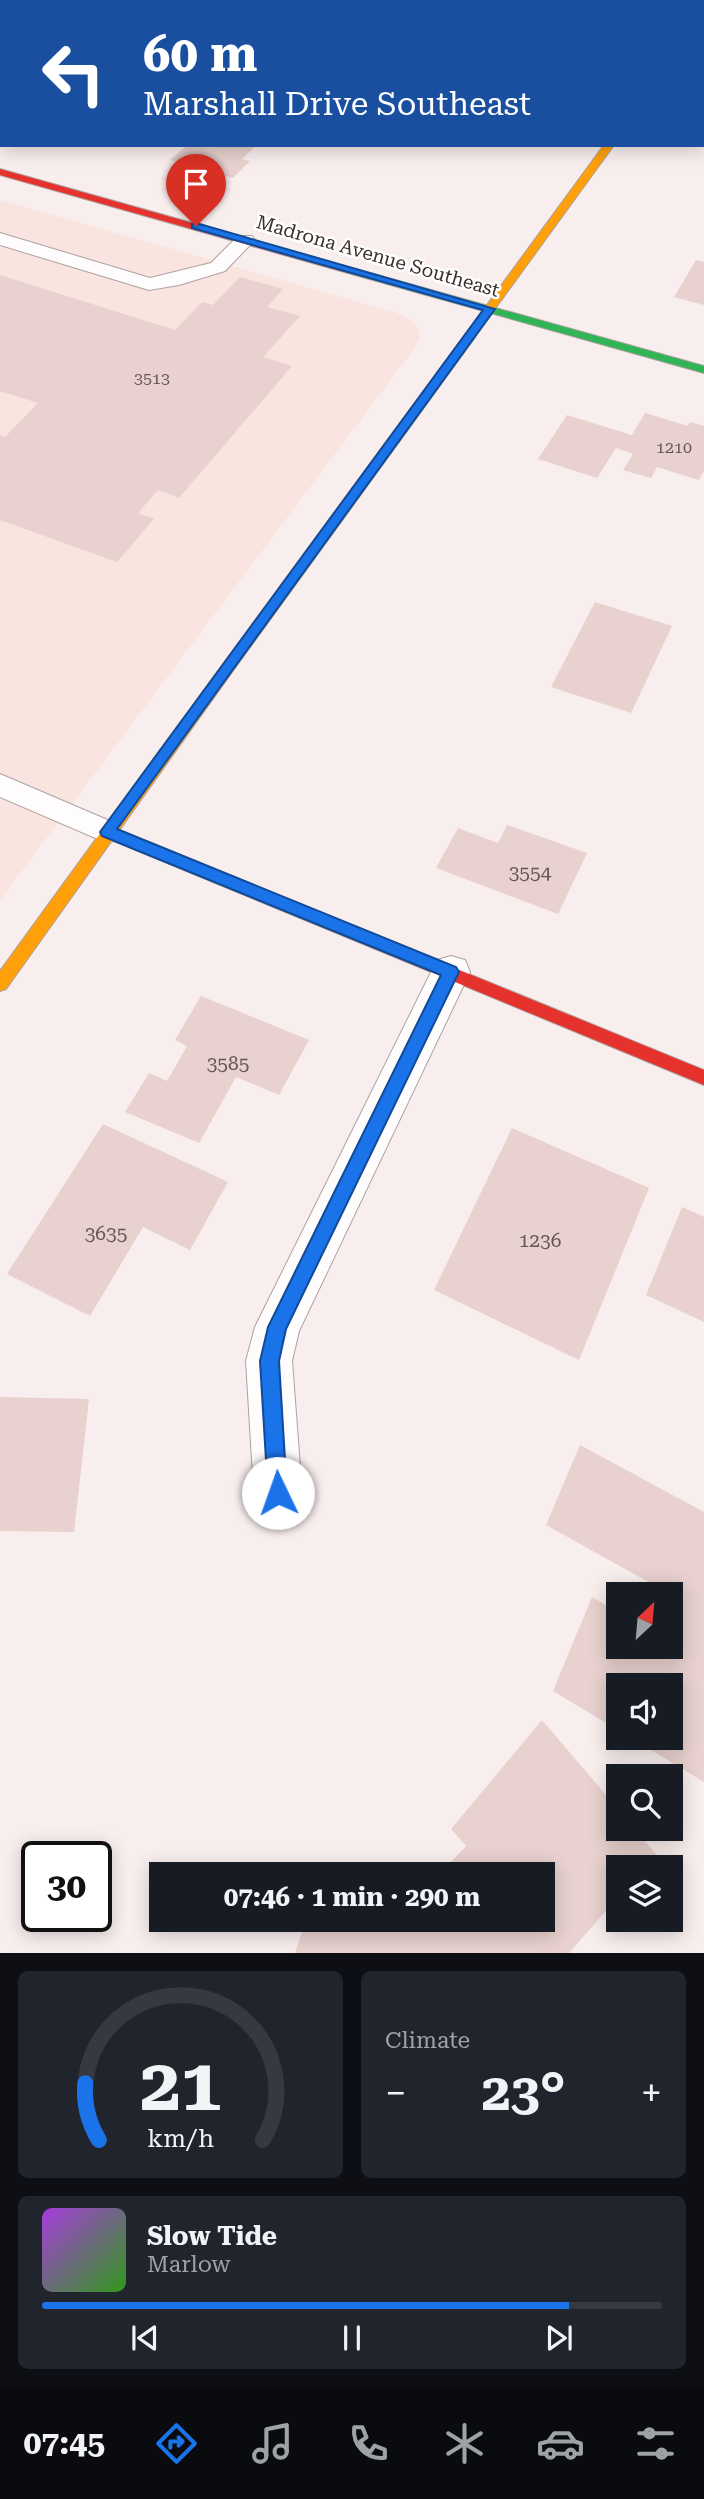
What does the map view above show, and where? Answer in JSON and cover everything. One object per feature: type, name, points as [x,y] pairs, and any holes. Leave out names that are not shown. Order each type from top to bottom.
[{"type":"main road","points":[[0,984],[107,832],[608,147]]},
{"type":"main road","name":"Madrona Avenue Southeast","points":[[0,172],[704,370]]},
{"type":"main road","points":[[107,832],[704,1078]]},
{"type":"street","points":[[278,1493],[269,1361],[277,1327],[451,972]]},
{"type":"lane","points":[[0,239],[149,285],[218,267],[245,240]]},
{"type":"lane","points":[[0,785],[107,832]]},
{"type":"shaded area","points":[[0,200],[397,313],[411,320],[418,328],[420,337],[413,350],[0,900]]},
{"type":"building","points":[[185,147],[255,147],[242,159],[250,161],[233,178],[170,160]]},
{"type":"building","points":[[696,260],[704,262],[704,305],[674,297]]},
{"type":"building","points":[[0,275],[175,330],[202,302],[213,305],[240,277],[283,289],[267,307],[300,316],[263,357],[292,366],[179,498],[158,490],[138,513],[154,519],[117,562],[0,520],[0,435],[5,437],[38,403],[0,391]]},
{"type":"building","points":[[645,413],[688,426],[690,422],[704,426],[704,470],[699,480],[657,467],[651,478],[623,470],[633,454],[616,448],[597,478],[538,459],[567,415],[632,435]]},
{"type":"building","points":[[595,602],[672,626],[631,713],[551,687]]},
{"type":"building","points":[[507,825],[587,853],[558,914],[436,868],[458,828],[498,843]]},
{"type":"building","points":[[201,996],[309,1040],[279,1095],[236,1077],[199,1143],[125,1112],[149,1073],[167,1081],[187,1046],[175,1040]]},
{"type":"building","points":[[103,1124],[228,1182],[190,1250],[143,1227],[90,1316],[7,1274]]},
{"type":"building","points":[[512,1128],[649,1188],[579,1360],[434,1290]]},
{"type":"building","points":[[682,1207],[704,1217],[704,1322],[646,1295]]},
{"type":"building","points":[[0,1397],[89,1399],[74,1532],[0,1531]]},
{"type":"building","points":[[580,1445],[704,1512],[704,1782],[683,1769],[683,1764],[674,1764],[651,1750],[683,1750],[683,1673],[606,1673],[606,1723],[553,1691],[592,1597],[606,1605],[606,1659],[683,1659],[683,1582],[648,1582],[546,1525]]},
{"type":"building","points":[[542,1720],[606,1795],[606,1841],[645,1841],[656,1854],[606,1855],[606,1911],[569,1953],[295,1953],[302,1932],[555,1932],[555,1862],[451,1862],[466,1846],[451,1829]]},
{"type":"traffic: fast","points":[[352,271],[704,370]]},
{"type":"traffic: fast","points":[[237,655],[469,337]]},
{"type":"traffic: slow","points":[[469,337],[608,147]]},
{"type":"traffic: slow","points":[[0,984],[237,655]]},
{"type":"traffic: jam","points":[[0,172],[352,271]]},
{"type":"traffic: jam","points":[[107,832],[704,1078]]},
{"type":"route","points":[[196,226],[489,309],[107,832],[451,972],[277,1327],[269,1361],[278,1493]]}]
